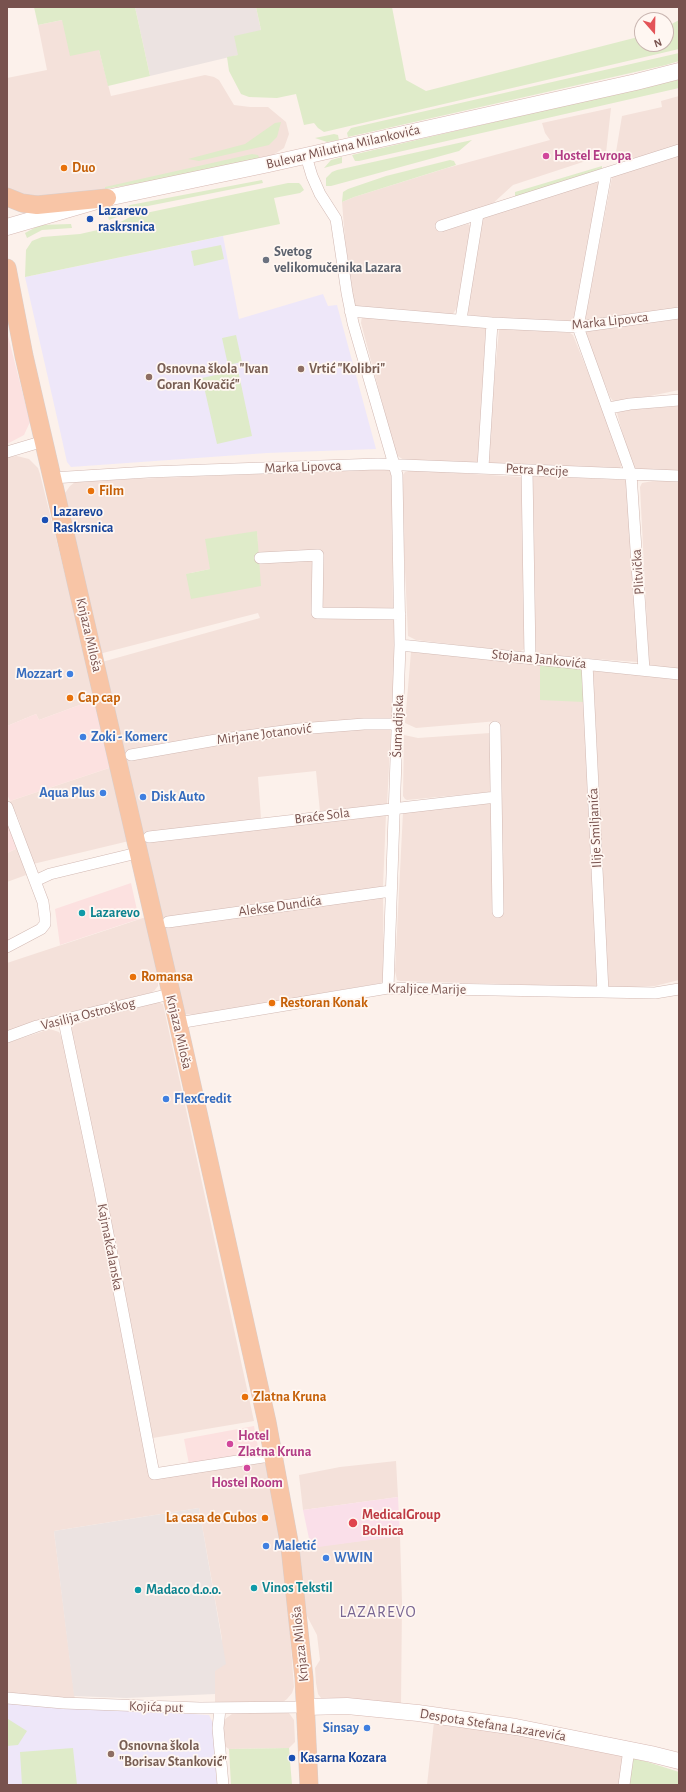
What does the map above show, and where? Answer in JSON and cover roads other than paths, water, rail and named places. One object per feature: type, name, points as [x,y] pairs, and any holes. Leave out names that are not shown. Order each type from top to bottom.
[{"type":"main road","points":[[7,197],[22,203],[37,205],[107,198]]},
{"type":"main road","name":"Knjaza Miloša","points":[[7,268],[24,356],[137,853],[178,1023],[267,1422],[290,1547],[304,1678],[309,1785]]},
{"type":"street","name":"Bulevar Milutina Milankovića","points":[[7,227],[107,198],[306,156],[679,71]]},
{"type":"street","points":[[441,226],[679,150]]},
{"type":"street","points":[[306,156],[312,176],[320,194],[333,212],[336,219],[350,311],[395,465]]},
{"type":"street","points":[[578,327],[606,173]]},
{"type":"street","points":[[461,319],[478,214]]},
{"type":"street","name":"Marka Lipovca","points":[[350,311],[461,319],[492,323],[578,327],[679,313]]},
{"type":"street","points":[[483,467],[492,323]]},
{"type":"street","name":"Plitvička","points":[[578,327],[609,408],[631,474],[644,670]]},
{"type":"street","points":[[609,408],[630,404],[679,400]]},
{"type":"street","points":[[7,452],[44,441]]},
{"type":"street","name":"Marka Lipovca","points":[[52,478],[148,472],[395,465]]},
{"type":"street","name":"Petra Pecije","points":[[395,465],[483,467],[679,476]]},
{"type":"street","name":"Šumadijska","points":[[388,988],[400,645],[397,475],[395,465]]},
{"type":"street","points":[[527,470],[530,658]]},
{"type":"street","points":[[260,558],[318,555],[317,613],[400,614]]},
{"type":"street","name":"Stojana Jankovića","points":[[400,645],[679,674]]},
{"type":"street","name":"Ilije Smiljanića","points":[[587,664],[603,992]]},
{"type":"street","name":"Mirjane Jotanović","points":[[131,755],[216,740],[300,730],[364,724],[398,724]]},
{"type":"street","points":[[495,727],[498,912]]},
{"type":"street","name":"Braće Sola","points":[[149,837],[496,797]]},
{"type":"street","points":[[7,807],[43,902],[45,924],[35,933],[7,947]]},
{"type":"street","points":[[35,881],[50,874],[137,853]]},
{"type":"street","name":"Alekse Dundića","points":[[168,922],[392,891]]},
{"type":"street","name":"Kraljice Marije","points":[[178,1023],[388,988],[655,993],[679,989]]},
{"type":"street","name":"Vasilija Ostroškog","points":[[7,1037],[37,1026],[64,1021],[170,994]]},
{"type":"street","name":"Kajmakčalanska","points":[[64,1021],[99,1186],[154,1474],[263,1457],[273,1457]]},
{"type":"street","name":"Kojića put","points":[[7,1698],[90,1704],[220,1709],[305,1707]]},
{"type":"street","name":"Despota Stefana Lazarevića","points":[[305,1707],[347,1706],[418,1713],[516,1727],[629,1749],[679,1761]]},
{"type":"street","points":[[220,1709],[218,1728],[223,1785]]},
{"type":"street","points":[[624,1785],[629,1749]]},
{"type":"place","name":"Hostel Evropa","points":[[546,156]]},
{"type":"place","name":"Duo","points":[[64,168]]},
{"type":"place","name":"Lazarevo raskrsnica","points":[[90,219]]},
{"type":"place","name":"Svetog velikomučenika Lazara","points":[[266,260]]},
{"type":"place","name":"Vrtić \"Kolibri\"","points":[[301,369]]},
{"type":"place","name":"Osnovna škola \"Ivan Goran Kovačić\"","points":[[149,377]]},
{"type":"place","name":"Film","points":[[91,491]]},
{"type":"place","name":"Lazarevo Raskrsnica","points":[[45,520]]},
{"type":"place","name":"Mozzart","points":[[70,674]]},
{"type":"place","name":"Cap cap","points":[[70,698]]},
{"type":"place","name":"Zoki - Komerc","points":[[83,737]]},
{"type":"place","name":"Aqua Plus","points":[[103,793]]},
{"type":"place","name":"Disk Auto","points":[[143,797]]},
{"type":"place","name":"Lazarevo","points":[[82,913]]},
{"type":"place","name":"Romansa","points":[[133,977]]},
{"type":"place","name":"Restoran Konak","points":[[272,1003]]},
{"type":"place","name":"FlexCredit","points":[[166,1099]]},
{"type":"place","name":"Zlatna Kruna","points":[[245,1397]]},
{"type":"place","name":"Hotel Zlatna Kruna","points":[[230,1444]]},
{"type":"place","name":"Hostel Room","points":[[247,1468]]},
{"type":"place","name":"La casa de Cubos","points":[[265,1518]]},
{"type":"place","name":"MedicalGroup Bolnica","points":[[353,1523]]},
{"type":"place","name":"Maletić","points":[[266,1546]]},
{"type":"place","name":"WWIN","points":[[326,1558]]},
{"type":"place","name":"Vinos Tekstil","points":[[254,1588]]},
{"type":"place","name":"Madaco d.o.o.","points":[[138,1590]]},
{"type":"place","name":"Sinsay","points":[[367,1728]]},
{"type":"place","name":"Osnovna škola \"Borisav Stanković\"","points":[[111,1754]]},
{"type":"place","name":"Kasarna Kozara","points":[[292,1758]]},
{"type":"district","name":"LAZAREVO","points":[[378,1612]]}]
